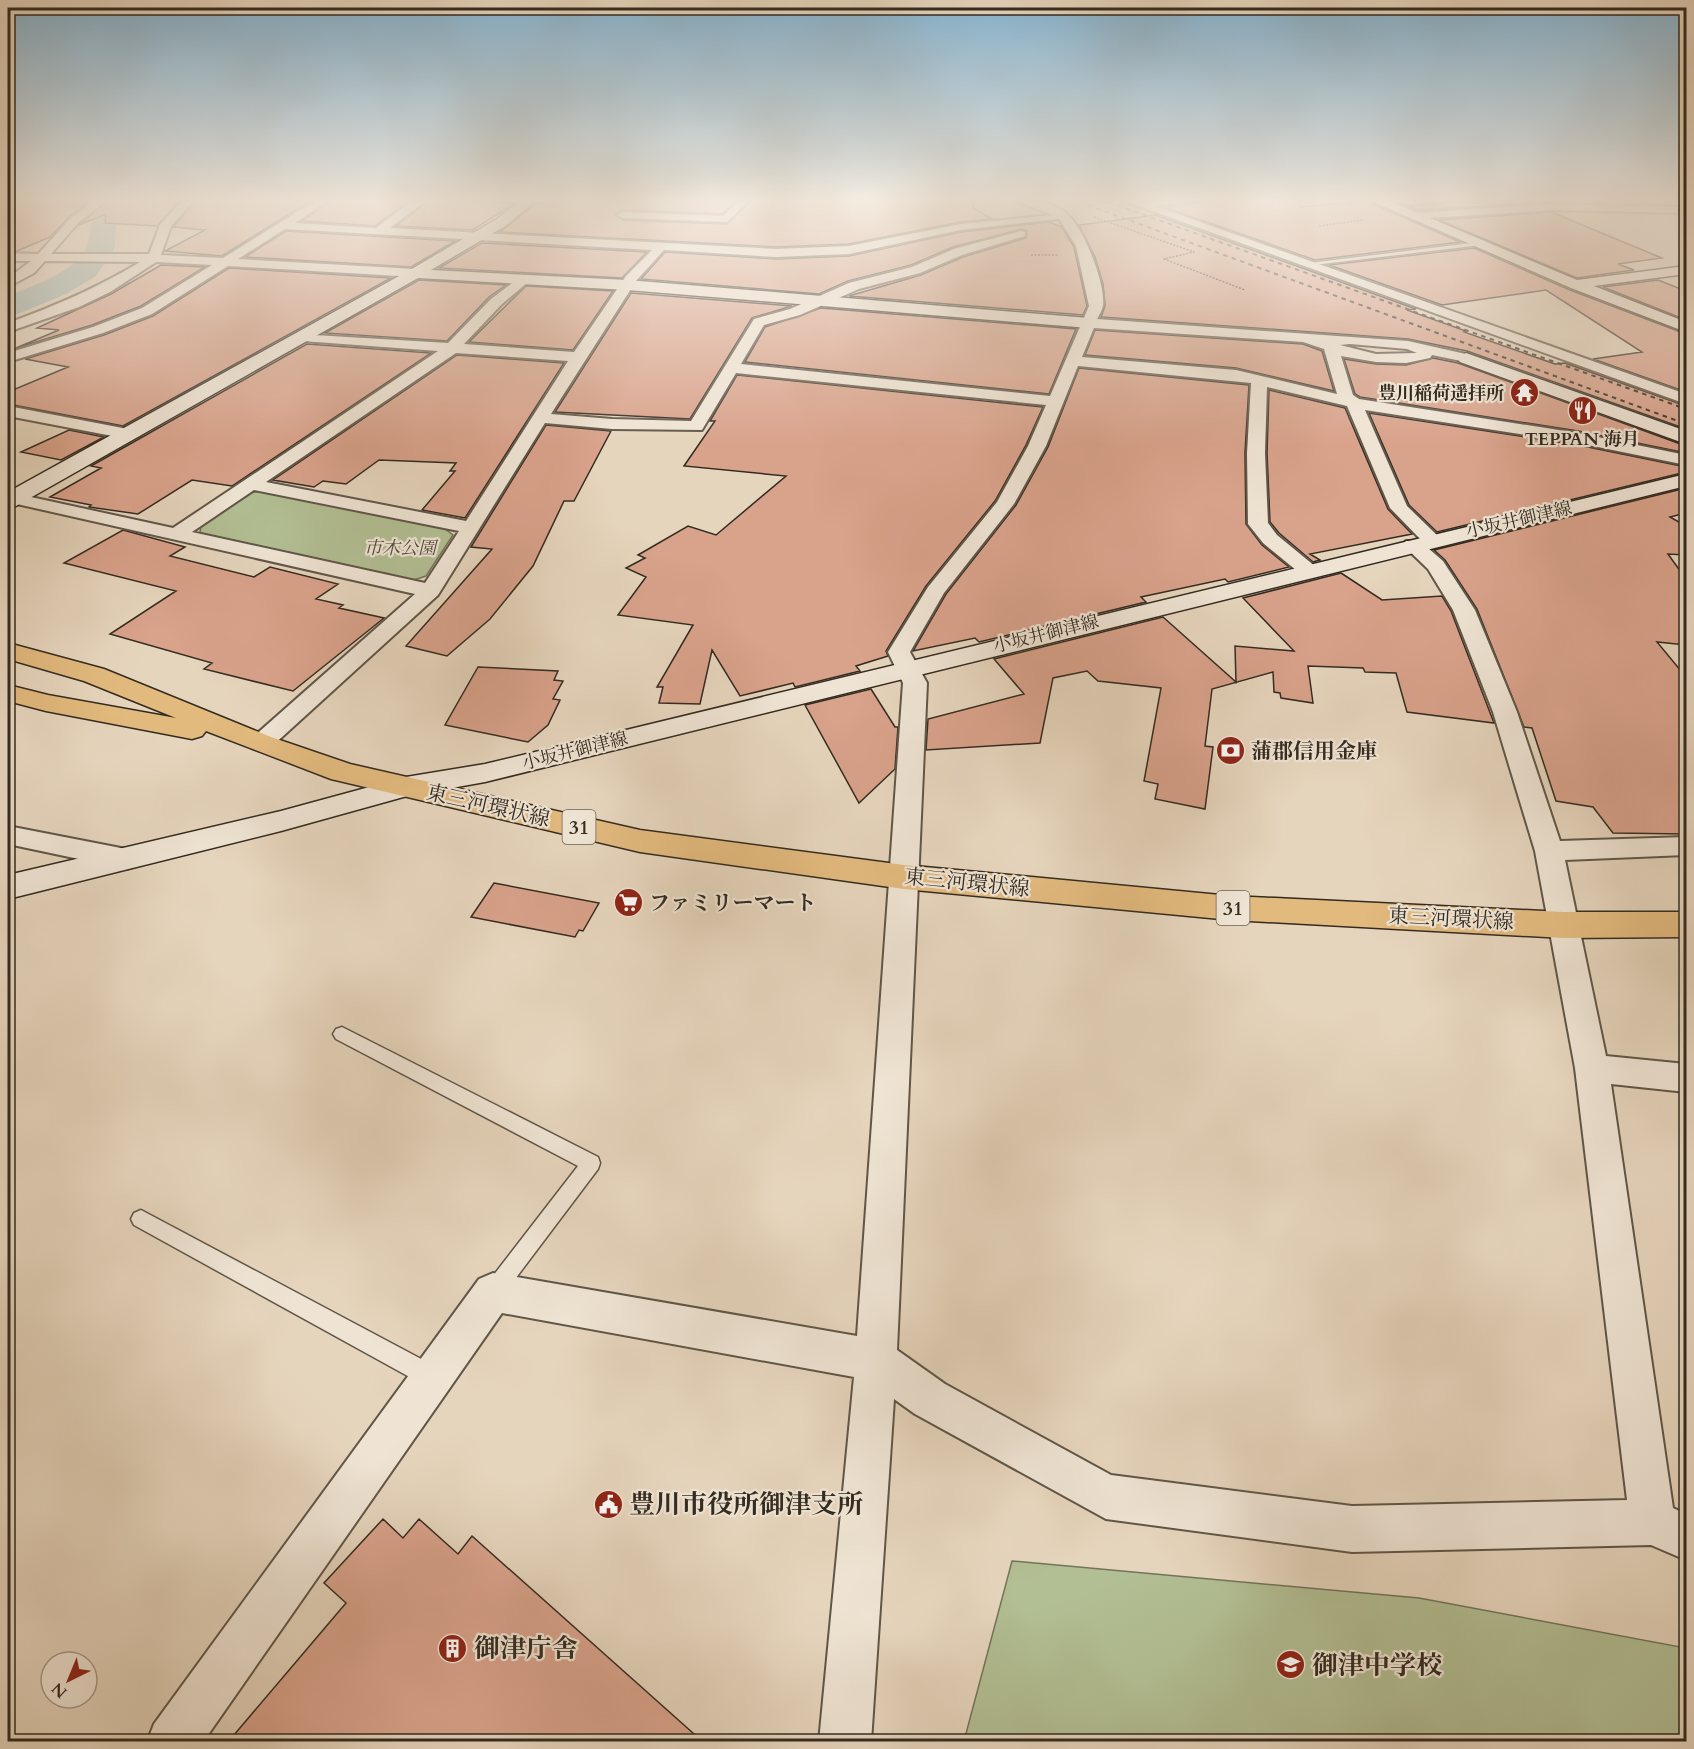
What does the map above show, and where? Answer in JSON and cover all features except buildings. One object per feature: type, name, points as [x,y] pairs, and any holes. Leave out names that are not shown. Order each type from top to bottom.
[{"type":"main road","name":"東三河環状線","points":[[8,651],[94,675],[261,743],[342,772],[640,841],[904,877],[1231,908],[1564,925],[1686,925]]},
{"type":"main road","name":"東三河環状線","points":[[8,693],[46,703],[261,743]]},
{"type":"street","points":[[8,328],[94,294],[115,281]]},
{"type":"street","points":[[8,358],[125,320],[173,296],[197,281]]},
{"type":"street","points":[[9,499],[402,281]]},
{"type":"street","points":[[175,535],[451,348],[496,302],[521,281]]},
{"type":"street","points":[[551,281],[1307,339],[1356,355],[1421,357],[1448,354]]},
{"type":"street","points":[[261,743],[431,591],[469,527],[542,418],[578,357],[631,281]]},
{"type":"street","points":[[542,418],[612,424],[696,426],[759,322],[795,312],[854,285],[872,281]]},
{"type":"street","points":[[845,1742],[876,1360],[915,682],[899,652],[935,591],[1005,504],[1037,446],[1096,306],[1091,281]]},
{"type":"street","points":[[1352,281],[1686,399]]},
{"type":"street","points":[[1566,281],[1686,327]]},
{"type":"street","points":[[1576,285],[1608,281]]},
{"type":"street","points":[[302,337],[578,357]]},
{"type":"street","points":[[1336,347],[1408,345],[1466,358],[1686,438]]},
{"type":"street","points":[[1408,345],[1425,352],[1421,357]]},
{"type":"street","points":[[172,1742],[434,1378],[493,1292],[876,1360],[930,1399],[1106,1497],[1352,1529],[1669,1529],[1592,1068],[1549,851],[1505,711],[1464,609],[1399,508],[1354,403],[1346,397],[1336,347]]},
{"type":"street","points":[[1074,361],[1182,369],[1259,380],[1354,403],[1578,438],[1686,460]]},
{"type":"street","points":[[733,368],[1057,401]]},
{"type":"street","points":[[1259,380],[1256,453],[1258,525],[1270,539],[1309,571]]},
{"type":"street","points":[[8,411],[128,434]]},
{"type":"street","name":"小坂井御津線","points":[[8,887],[406,788],[485,773],[1423,542],[1686,480]]},
{"type":"street","points":[[250,484],[469,527]]},
{"type":"street","points":[[9,499],[431,591]]},
{"type":"street","points":[[8,835],[126,859]]},
{"type":"street","points":[[1549,851],[1686,846]]},
{"type":"street","points":[[1641,926],[1686,937]]},
{"type":"street","points":[[1592,1068],[1686,1078]]},
{"type":"lane","points":[[342,1034],[591,1163],[493,1292]]},
{"type":"lane","points":[[141,1219],[434,1378]]},
{"type":"path","points":[[1220,281],[1245,290]]},
{"type":"green space","name":"市木公園","points":[[265,490],[445,529],[453,535],[426,576],[414,580],[200,533],[201,526],[250,493]]},
{"type":"green space","name":"御津中学校","points":[[1012,1561],[1419,1598],[1686,1648],[1686,1741],[964,1741]]},
{"type":"waterway","points":[[8,308],[66,281]]},
{"type":"railway","points":[[1294,281],[1686,424]]},
{"type":"railway","points":[[1328,281],[1686,409]]},
{"type":"place","name":"豊川稲荷遥拝所","points":[[1525,393]]},
{"type":"place","name":"TEPPAN 海月","points":[[1582,410]]},
{"type":"place","name":"蒲郡信用金庫","points":[[1230,751]]},
{"type":"place","name":"ファミリーマート","points":[[628,903]]},
{"type":"place","name":"豊川市役所御津支所","points":[[608,1504]]},
{"type":"place","name":"御津庁舎","points":[[453,1648]]},
{"type":"place","name":"御津中学校","points":[[1291,1665]]}]
